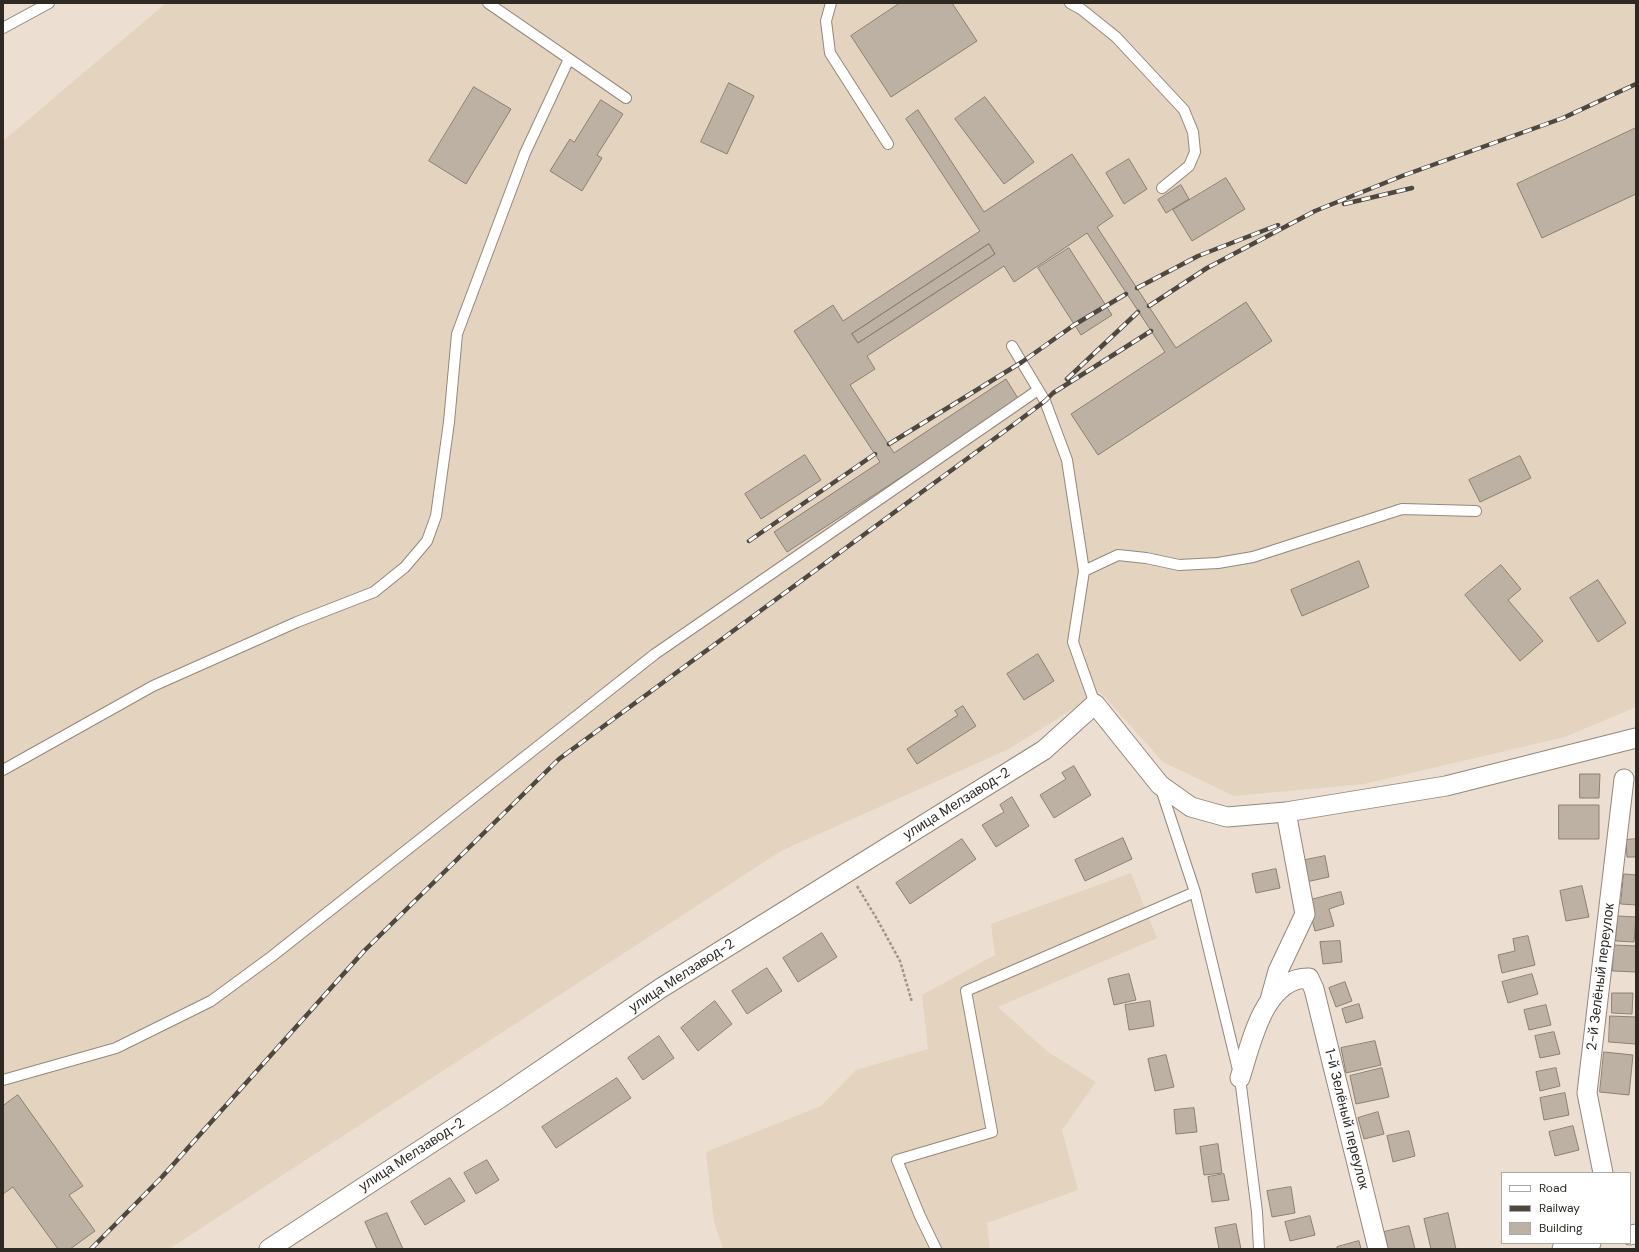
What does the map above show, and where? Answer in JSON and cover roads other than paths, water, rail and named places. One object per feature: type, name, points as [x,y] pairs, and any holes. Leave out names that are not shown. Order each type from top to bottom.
[{"type":"street","points":[[1096,704],[1160,785],[1191,807],[1228,817],[1286,812],[1446,786],[1636,738]]},
{"type":"street","name":"улица Мелзавод-2","points":[[268,1249],[500,1098],[661,988],[1044,750],[1096,704]]},
{"type":"street","name":"2-й Зелёный переулок","points":[[1603,1172],[1587,1093],[1624,779]]},
{"type":"street","points":[[1240,1078],[1254,1033],[1264,1010],[1270,1002],[1278,971],[1305,914],[1286,812]]},
{"type":"street","name":"1-й Зелёный переулок","points":[[1270,1002],[1277,990],[1299,978],[1309,978],[1314,989],[1378,1249]]},
{"type":"street","points":[[1562,1249],[1586,1244]]},
{"type":"lane","points":[[3,28],[49,3]]},
{"type":"lane","points":[[488,3],[626,98]]},
{"type":"lane","points":[[831,3],[826,21],[830,53],[888,144]]},
{"type":"lane","points":[[1070,3],[1081,9],[1116,37],[1184,110],[1193,132],[1195,152],[1189,166],[1162,188]]},
{"type":"lane","points":[[3,770],[153,686],[297,622],[374,592],[404,567],[427,541],[436,516],[449,422],[457,334],[525,153],[569,59]]},
{"type":"lane","points":[[1012,346],[1045,401],[1067,460],[1084,571],[1073,642],[1096,704]]},
{"type":"lane","points":[[3,1080],[116,1048],[211,1001],[270,957],[655,654],[1038,390]]},
{"type":"lane","points":[[1084,571],[1118,556],[1146,558],[1179,565],[1218,563],[1253,557],[1402,509],[1476,511]]},
{"type":"lane","points":[[1160,785],[1195,892],[1240,1078],[1257,1212],[1259,1249]]},
{"type":"lane","points":[[936,1249],[920,1216],[897,1160],[992,1132],[966,990],[1195,892]]},
{"type":"railway","points":[[1149,306],[1207,268],[1315,211],[1402,176],[1563,118],[1636,84]]},
{"type":"railway","points":[[1344,204],[1412,188]]},
{"type":"railway","points":[[1137,288],[1198,256],[1278,225]]},
{"type":"railway","points":[[889,444],[1022,362],[1074,325],[1126,294]]},
{"type":"railway","points":[[1067,379],[1138,312]]},
{"type":"railway","points":[[91,1249],[162,1177],[364,951],[559,759],[1013,425],[1045,401],[1053,393],[1151,331]]},
{"type":"railway","points":[[749,541],[875,454]]}]
